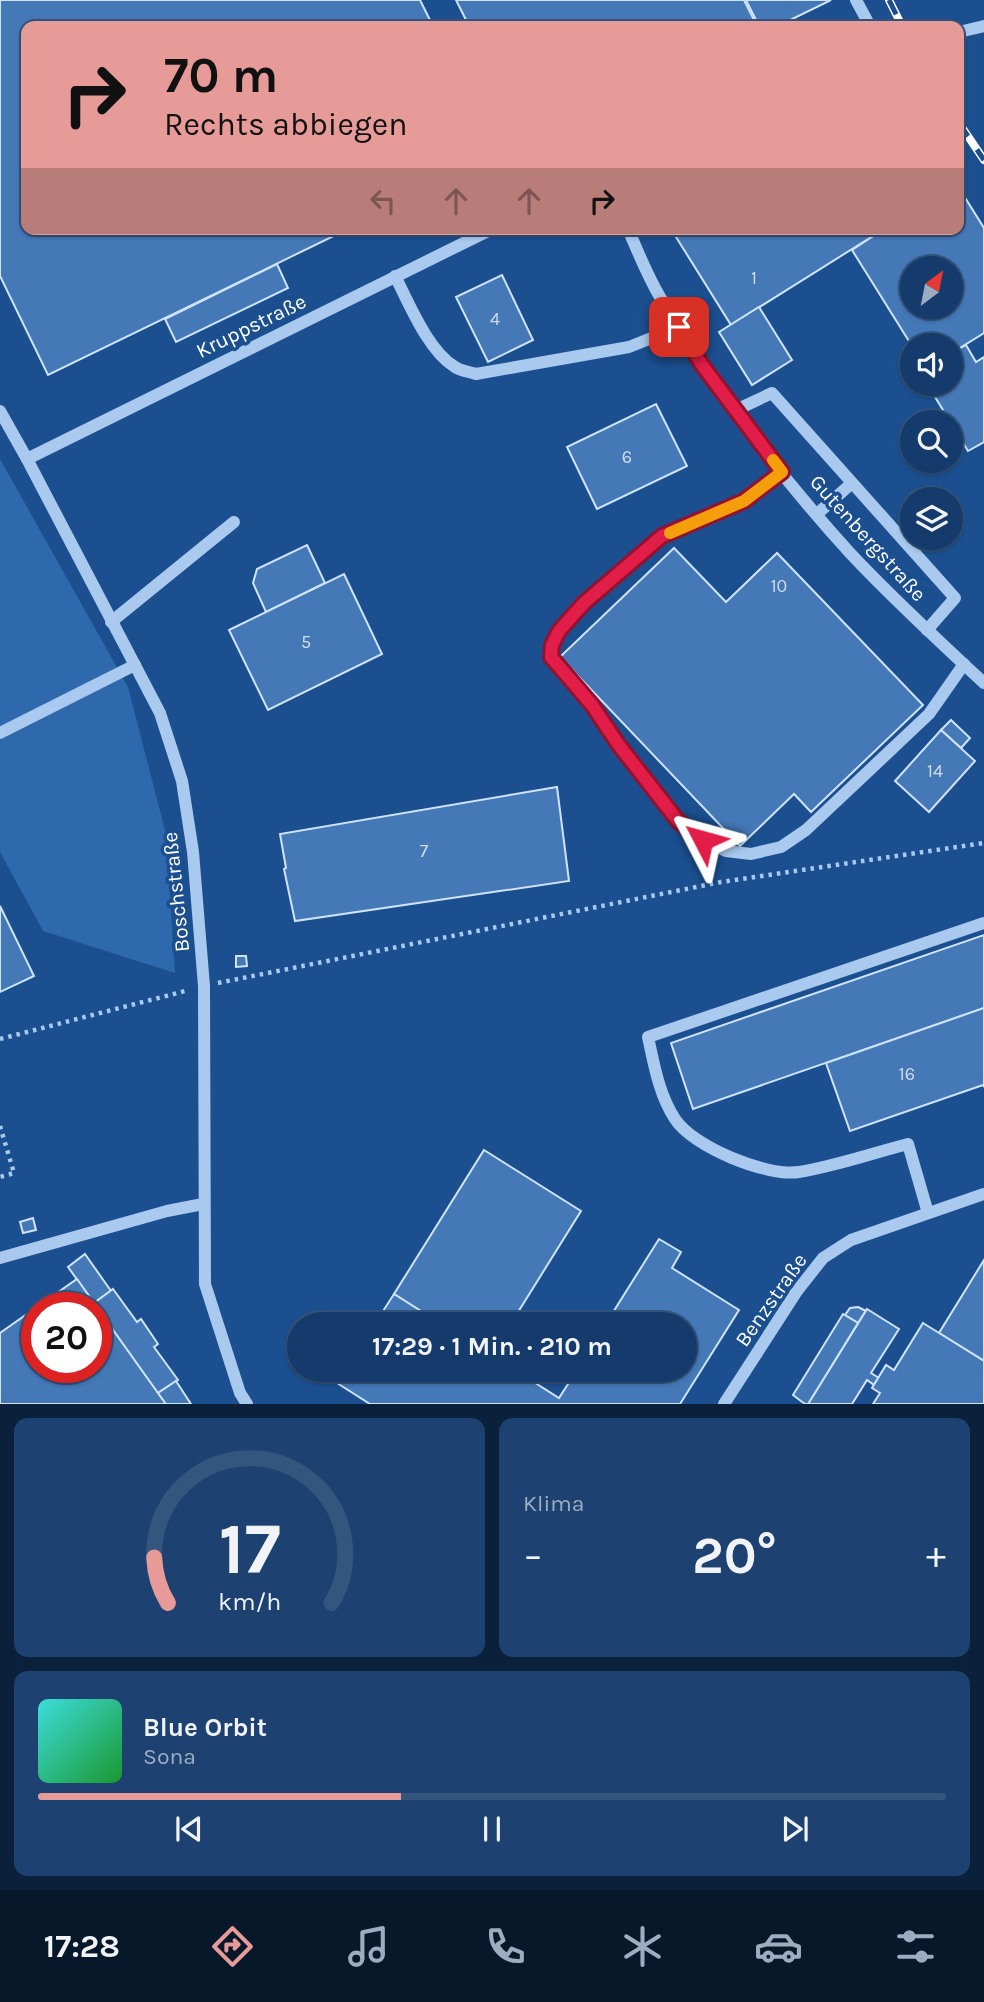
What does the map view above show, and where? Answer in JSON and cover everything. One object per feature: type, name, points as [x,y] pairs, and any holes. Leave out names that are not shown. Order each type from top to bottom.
[{"type":"street","points":[[856,0],[867,21]]},
{"type":"street","points":[[964,31],[984,26]]},
{"type":"street","name":"Kruppstraße","points":[[27,459],[480,235]]},
{"type":"street","name":"Gutenbergstraße","points":[[631,235],[658,295],[702,365],[782,472],[849,552],[984,683]]},
{"type":"street","points":[[395,276],[429,338],[441,354],[456,368],[476,374],[629,347],[679,327]]},
{"type":"street","points":[[736,410],[772,393],[955,598],[927,630]]},
{"type":"street","name":"Boschstraße","points":[[0,411],[160,713],[182,781],[193,852],[204,986],[205,1284],[240,1394],[247,1404]]},
{"type":"street","points":[[782,472],[744,501],[662,536],[584,603],[559,631],[552,645],[551,657],[557,666],[592,705],[618,744],[678,821],[703,840],[726,851],[751,854],[781,847],[806,830],[929,714],[964,664]]},
{"type":"street","points":[[817,514],[852,483]]},
{"type":"street","points":[[111,622],[233,522]]},
{"type":"street","points":[[0,733],[135,665]]},
{"type":"street","points":[[928,1213],[908,1144],[797,1172],[766,1171],[698,1140],[675,1120],[660,1086],[648,1037],[984,923]]},
{"type":"street","name":"Benzstraße","points":[[728,1402],[797,1291],[823,1258],[851,1240],[984,1194]]},
{"type":"street","points":[[0,1258],[167,1210],[203,1204]]},
{"type":"path","points":[[0,1039],[204,986],[721,883],[984,843]]},
{"type":"path","points":[[0,1126],[14,1173],[0,1177]]},
{"type":"shaded area","points":[[0,459],[128,687],[166,834],[175,973],[43,931],[0,852]]},
{"type":"building","points":[[0,0],[420,0],[430,21],[21,21],[21,235],[336,235],[48,375],[0,276]]},
{"type":"building","points":[[456,0],[744,0],[754,21],[466,21]]},
{"type":"building","points":[[746,0],[831,0],[788,21],[756,21]]},
{"type":"building","points":[[964,196],[984,228],[984,333],[963,346],[963,333],[904,333],[852,250],[875,235],[964,235]]},
{"type":"building","points":[[675,235],[874,235],[731,325]]},
{"type":"building","points":[[277,264],[288,288],[176,342],[165,319]]},
{"type":"building","points":[[502,275],[533,340],[488,362],[456,297]]},
{"type":"building","points":[[759,307],[792,360],[752,385],[719,332]]},
{"type":"building","points":[[966,345],[976,362],[984,357],[984,442],[968,451],[963,443],[963,410],[943,410],[934,396],[963,396],[963,347]]},
{"type":"building","points":[[656,404],[687,466],[597,509],[567,447]]},
{"type":"building","points":[[307,545],[325,583],[266,612],[253,583],[257,569]]},
{"type":"building","points":[[674,548],[726,602],[777,553],[923,705],[811,812],[794,794],[740,846],[560,657]]},
{"type":"building","points":[[344,574],[382,654],[268,710],[229,630]]},
{"type":"building","points":[[951,720],[970,738],[961,748],[941,730]]},
{"type":"building","points":[[941,730],[975,761],[929,812],[895,781]]},
{"type":"building","points":[[557,787],[569,881],[295,921],[280,834]]},
{"type":"building","points":[[0,906],[34,976],[0,992]]},
{"type":"building","points":[[984,935],[984,1008],[693,1109],[671,1043]]},
{"type":"building","points":[[236,956],[246,956],[247,966],[236,967]]},
{"type":"building","points":[[984,1008],[984,1087],[983,1085],[850,1131],[826,1063]]},
{"type":"building","points":[[484,1150],[581,1211],[518,1312],[422,1312],[394,1294]]},
{"type":"building","points":[[33,1218],[36,1230],[23,1233],[20,1222]]},
{"type":"building","points":[[659,1239],[681,1252],[672,1268],[739,1310],[697,1377],[697,1312],[613,1312]]},
{"type":"building","points":[[85,1254],[111,1291],[86,1292],[68,1267]]},
{"type":"building","points":[[984,1260],[984,1361],[939,1333]]},
{"type":"building","points":[[77,1279],[86,1292],[58,1292]]},
{"type":"building","points":[[113,1289],[137,1322],[141,1319],[158,1344],[154,1347],[178,1380],[158,1393],[112,1328],[112,1292],[109,1292]]},
{"type":"building","points":[[394,1294],[422,1312],[382,1312]]},
{"type":"building","points":[[858,1307],[866,1311],[858,1323],[845,1315],[850,1308]]},
{"type":"building","points":[[867,1309],[899,1329],[871,1373],[879,1378],[874,1385],[867,1380],[852,1404],[808,1404]]},
{"type":"building","points":[[843,1314],[858,1323],[808,1404],[805,1404],[793,1395]]},
{"type":"building","points":[[21,1318],[21,1383],[112,1383],[112,1328],[166,1404],[0,1404],[0,1333]]},
{"type":"building","points":[[923,1323],[984,1361],[984,1404],[873,1404],[880,1393],[872,1388],[886,1365],[894,1370]]},
{"type":"building","points":[[176,1381],[191,1404],[166,1404],[158,1393]]},
{"type":"building","points":[[534,1382],[559,1398],[569,1382],[694,1382],[680,1404],[370,1404],[337,1383]]},
{"type":"railway","points":[[889,0],[900,21]]},
{"type":"railway","points":[[964,130],[984,160]]},
{"type":"slow traffic","points":[[670,533],[744,501],[782,472],[773,460]]},
{"type":"route","points":[[679,327],[702,365],[782,472],[744,501],[662,536],[584,603],[559,631],[552,645],[551,657],[592,705],[618,744],[678,821],[703,840]]}]
